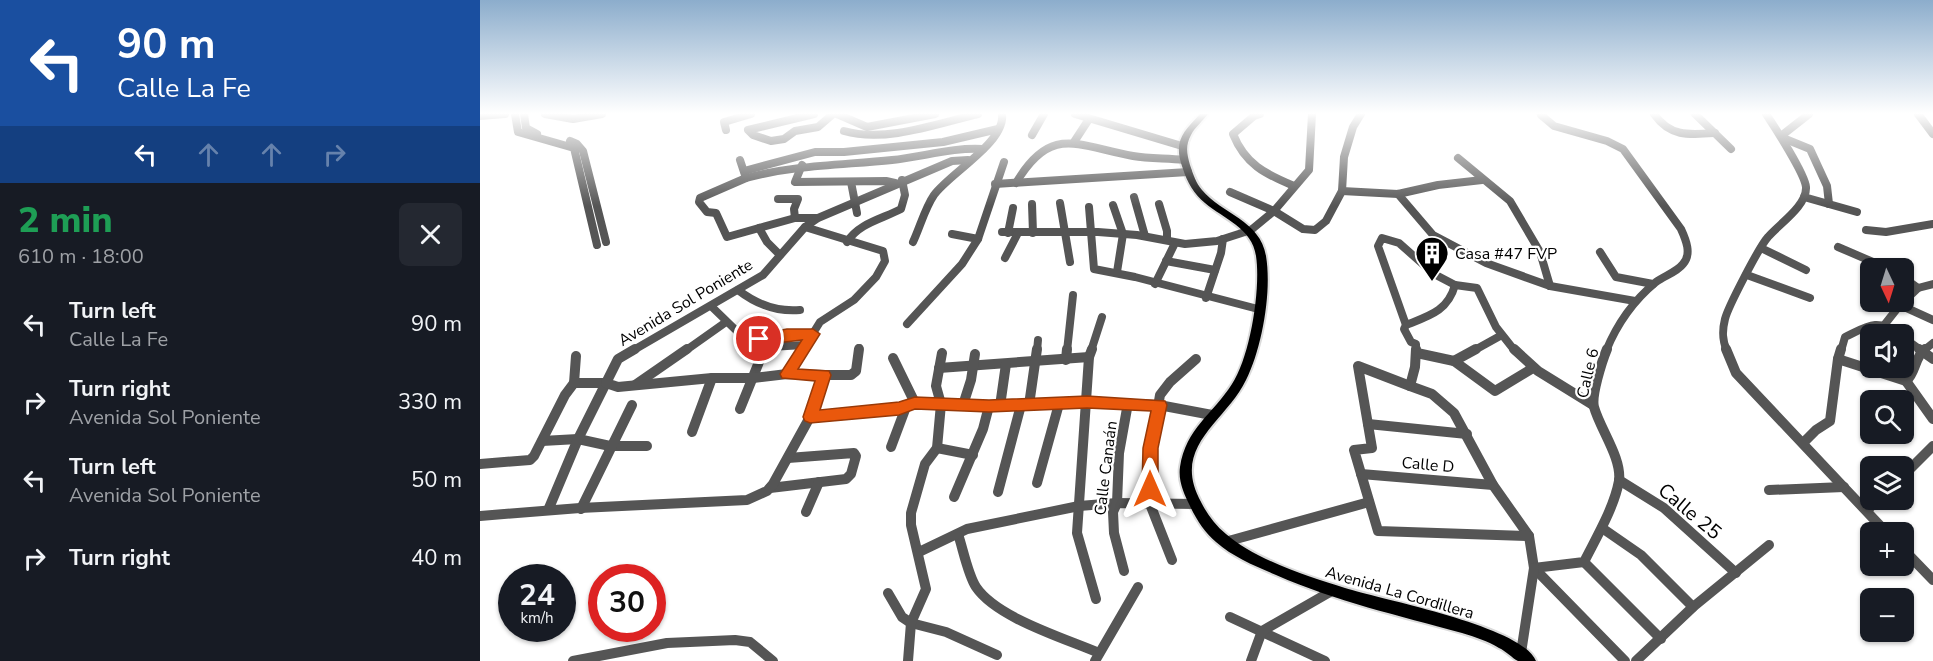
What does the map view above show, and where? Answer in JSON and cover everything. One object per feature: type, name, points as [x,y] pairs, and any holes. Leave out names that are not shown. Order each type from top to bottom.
[{"type":"main road","points":[[1182,146],[1188,172],[1200,192],[1251,230]]},
{"type":"main road","name":"Avenida La Cordillera","points":[[1251,230],[1261,254],[1262,284],[1252,347],[1242,378],[1229,398],[1201,429],[1187,464],[1186,480],[1196,504],[1209,525],[1224,542],[1250,557],[1330,592],[1471,629],[1525,657]]},
{"type":"street","points":[[561,145],[574,148],[597,245]]},
{"type":"street","points":[[575,145],[582,149],[606,242]]},
{"type":"street","points":[[818,218],[795,218],[727,237],[716,213],[708,212],[699,202],[700,198],[745,175],[804,154],[910,145]]},
{"type":"street","points":[[913,242],[934,195],[968,160],[987,145]]},
{"type":"street","points":[[1016,183],[1024,166],[1035,153],[1057,145]]},
{"type":"street","points":[[1087,145],[1136,156],[1184,160]]},
{"type":"street","points":[[1178,145],[1182,146]]},
{"type":"street","points":[[1236,145],[1254,169],[1294,186]]},
{"type":"street","points":[[1013,208],[1005,232],[1091,232],[1145,236],[1171,241],[1223,239],[1251,230],[1274,211],[1309,170],[1310,145]]},
{"type":"street","points":[[1230,192],[1274,211],[1303,229],[1315,230],[1326,221],[1342,191],[1344,157],[1348,145]]},
{"type":"street","name":"Calle 6","points":[[1615,145],[1623,149],[1681,229],[1688,243],[1687,257],[1683,265],[1653,284],[1635,302],[1614,332],[1602,361],[1593,405],[1614,454],[1619,480]]},
{"type":"street","points":[[1727,145],[1731,149]]},
{"type":"street","points":[[1786,145],[1806,186],[1804,197],[1766,239],[1725,318],[1722,339],[1736,373],[1877,522]]},
{"type":"street","points":[[1802,145],[1810,148],[1827,186],[1829,204]]},
{"type":"street","points":[[745,175],[801,167],[894,160],[970,148],[983,149]]},
{"type":"street","points":[[804,154],[795,182],[899,182],[904,195],[901,209],[850,234],[848,242]]},
{"type":"street","points":[[1458,158],[1510,201],[1540,252],[1550,286]]},
{"type":"street","points":[[740,160],[745,175]]},
{"type":"street","name":"Avenida Sol Poniente","points":[[549,508],[578,439],[618,359],[763,275],[805,227],[818,218],[952,161],[968,160]]},
{"type":"street","points":[[907,324],[962,264],[978,239],[1004,162]]},
{"type":"street","points":[[827,182],[831,166]]},
{"type":"street","points":[[995,184],[1188,172]]},
{"type":"street","points":[[1342,191],[1398,194],[1438,185],[1482,180]]},
{"type":"street","points":[[851,182],[853,202],[857,213]]},
{"type":"street","points":[[1398,194],[1432,236],[1486,263],[1550,286],[1635,302]]},
{"type":"street","points":[[1134,197],[1145,236]]},
{"type":"street","points":[[1804,197],[1857,212]]},
{"type":"street","points":[[778,199],[798,199],[794,209],[795,218]]},
{"type":"street","points":[[1060,203],[1070,262]]},
{"type":"street","points":[[1032,204],[1033,233]]},
{"type":"street","points":[[1155,284],[1166,261],[1171,241],[1159,204]]},
{"type":"street","points":[[1113,206],[1123,234],[1117,272]]},
{"type":"street","points":[[1089,207],[1094,269],[1117,272],[1206,298],[1258,309]]},
{"type":"street","points":[[1866,230],[1887,232],[1933,224]]},
{"type":"street","points":[[787,374],[820,322],[854,300],[876,277],[885,261],[883,251],[805,227]]},
{"type":"street","points":[[759,228],[767,242],[780,255]]},
{"type":"street","points":[[1005,258],[1018,233]]},
{"type":"street","points":[[952,234],[978,239]]},
{"type":"street","points":[[1410,386],[1417,353],[1416,344],[1407,337],[1404,329],[1406,325],[1378,246],[1379,240],[1387,238],[1399,243],[1434,274],[1455,285],[1477,288],[1484,310],[1500,336],[1533,368],[1562,389],[1593,405]]},
{"type":"street","points":[[1206,298],[1223,239]]},
{"type":"street","points":[[1838,247],[1864,258]]},
{"type":"street","points":[[1761,248],[1806,270]]},
{"type":"street","points":[[1600,252],[1616,277],[1653,284]]},
{"type":"street","points":[[1166,261],[1215,270]]},
{"type":"street","points":[[1747,275],[1810,298]]},
{"type":"street","points":[[1914,292],[1918,288],[1933,284]]},
{"type":"street","points":[[1406,325],[1443,310],[1452,299],[1455,285]]},
{"type":"street","points":[[1914,285],[1918,288]]},
{"type":"street","points":[[738,290],[746,297],[771,308],[787,312],[800,310]]},
{"type":"street","points":[[1066,360],[1073,295]]},
{"type":"street","points":[[711,306],[746,340],[787,334],[813,334]]},
{"type":"street","points":[[1914,311],[1933,320]]},
{"type":"street","points":[[1885,324],[1894,312]]},
{"type":"street","points":[[1096,599],[1077,532],[1089,357],[1102,317]]},
{"type":"street","points":[[632,387],[726,322]]},
{"type":"street","points":[[1803,443],[1816,430],[1830,421],[1838,359],[1845,337],[1860,330]]},
{"type":"street","points":[[1454,361],[1500,336]]},
{"type":"street","points":[[999,492],[1025,405],[1036,362],[1038,340]]},
{"type":"street","points":[[1906,381],[1911,376],[1919,354],[1933,343]]},
{"type":"street","points":[[740,409],[763,352],[770,347],[804,345]]},
{"type":"street","points":[[1914,346],[1933,359]]},
{"type":"street","points":[[574,383],[606,383],[618,387],[632,387],[712,378],[753,378],[787,374],[851,375],[856,371],[859,348]]},
{"type":"street","points":[[908,661],[910,622],[926,589],[919,552],[913,538],[911,513],[926,464],[937,448],[941,404],[936,386],[942,353]]},
{"type":"street","points":[[1417,353],[1454,361],[1495,391],[1533,368]]},
{"type":"street","points":[[963,405],[975,354]]},
{"type":"street","points":[[480,464],[530,460],[565,395],[574,383],[576,356]]},
{"type":"street","points":[[939,368],[1089,357]]},
{"type":"street","points":[[892,358],[915,403]]},
{"type":"street","points":[[1172,560],[1150,504],[1150,448],[1160,395],[1170,382],[1196,359]]},
{"type":"street","points":[[1838,359],[1860,364]]},
{"type":"street","points":[[1000,406],[1006,364]]},
{"type":"street","points":[[1525,657],[1534,568],[1529,536],[1493,485],[1454,413],[1440,399],[1359,366],[1372,448],[1354,450],[1378,531],[1529,536]]},
{"type":"street","points":[[480,516],[549,508],[581,509],[747,500],[759,496],[770,488],[788,458],[810,417],[824,375]]},
{"type":"street","points":[[692,432],[712,378]]},
{"type":"street","points":[[1899,378],[1906,381],[1933,419]]},
{"type":"street","points":[[810,417],[906,407],[915,403],[1000,406],[1087,402],[1159,405],[1212,415]]},
{"type":"street","name":"Calle Canaán","points":[[1125,571],[1114,533],[1113,512],[1117,503],[1119,453],[1128,403]]},
{"type":"street","points":[[1037,483],[1059,404]]},
{"type":"street","points":[[581,509],[632,405]]},
{"type":"street","points":[[954,496],[973,454],[989,406]]},
{"type":"street","points":[[891,447],[906,407]]},
{"type":"street","points":[[1368,424],[1467,434]]},
{"type":"street","points":[[542,441],[578,439],[610,446],[647,446]]},
{"type":"street","points":[[1914,465],[1933,446]]},
{"type":"street","points":[[937,448],[973,454]]},
{"type":"street","points":[[770,488],[849,477],[856,454],[788,458]]},
{"type":"street","name":"Calle D","points":[[1361,474],[1493,485]]},
{"type":"street","points":[[1584,562],[1602,528],[1619,480]]},
{"type":"street","name":"Calle 25","points":[[1619,480],[1664,508],[1736,573]]},
{"type":"street","points":[[806,512],[819,482]]},
{"type":"street","points":[[1769,490],[1844,487]]},
{"type":"street","points":[[1224,542],[1369,502]]},
{"type":"street","points":[[919,552],[967,529],[1079,506],[1117,503],[1196,504]]},
{"type":"street","points":[[1602,528],[1641,555],[1693,607]]},
{"type":"street","points":[[958,534],[976,587],[996,606],[1016,620],[1038,627],[1097,657],[1138,586]]},
{"type":"street","points":[[1636,661],[1693,607],[1770,544]]},
{"type":"street","points":[[1914,560],[1933,580]]},
{"type":"street","points":[[1534,568],[1584,562]]},
{"type":"street","points":[[1584,562],[1661,639]]},
{"type":"street","points":[[1534,568],[1625,661]]},
{"type":"street","points":[[1251,661],[1262,631],[1330,592]]},
{"type":"street","points":[[888,593],[902,617],[910,622],[946,632],[997,655]]},
{"type":"street","points":[[1230,617],[1324,661]]},
{"type":"street","points":[[573,661],[667,643],[735,640],[750,642],[773,661]]},
{"type":"place","name":"Casa #47 FVP","points":[[1432,282]]},
{"type":"route","points":[[759,339],[787,334],[813,334],[787,374],[824,375],[810,417],[899,408],[915,403],[989,406],[1087,402],[1159,405],[1150,448],[1150,489]]}]
